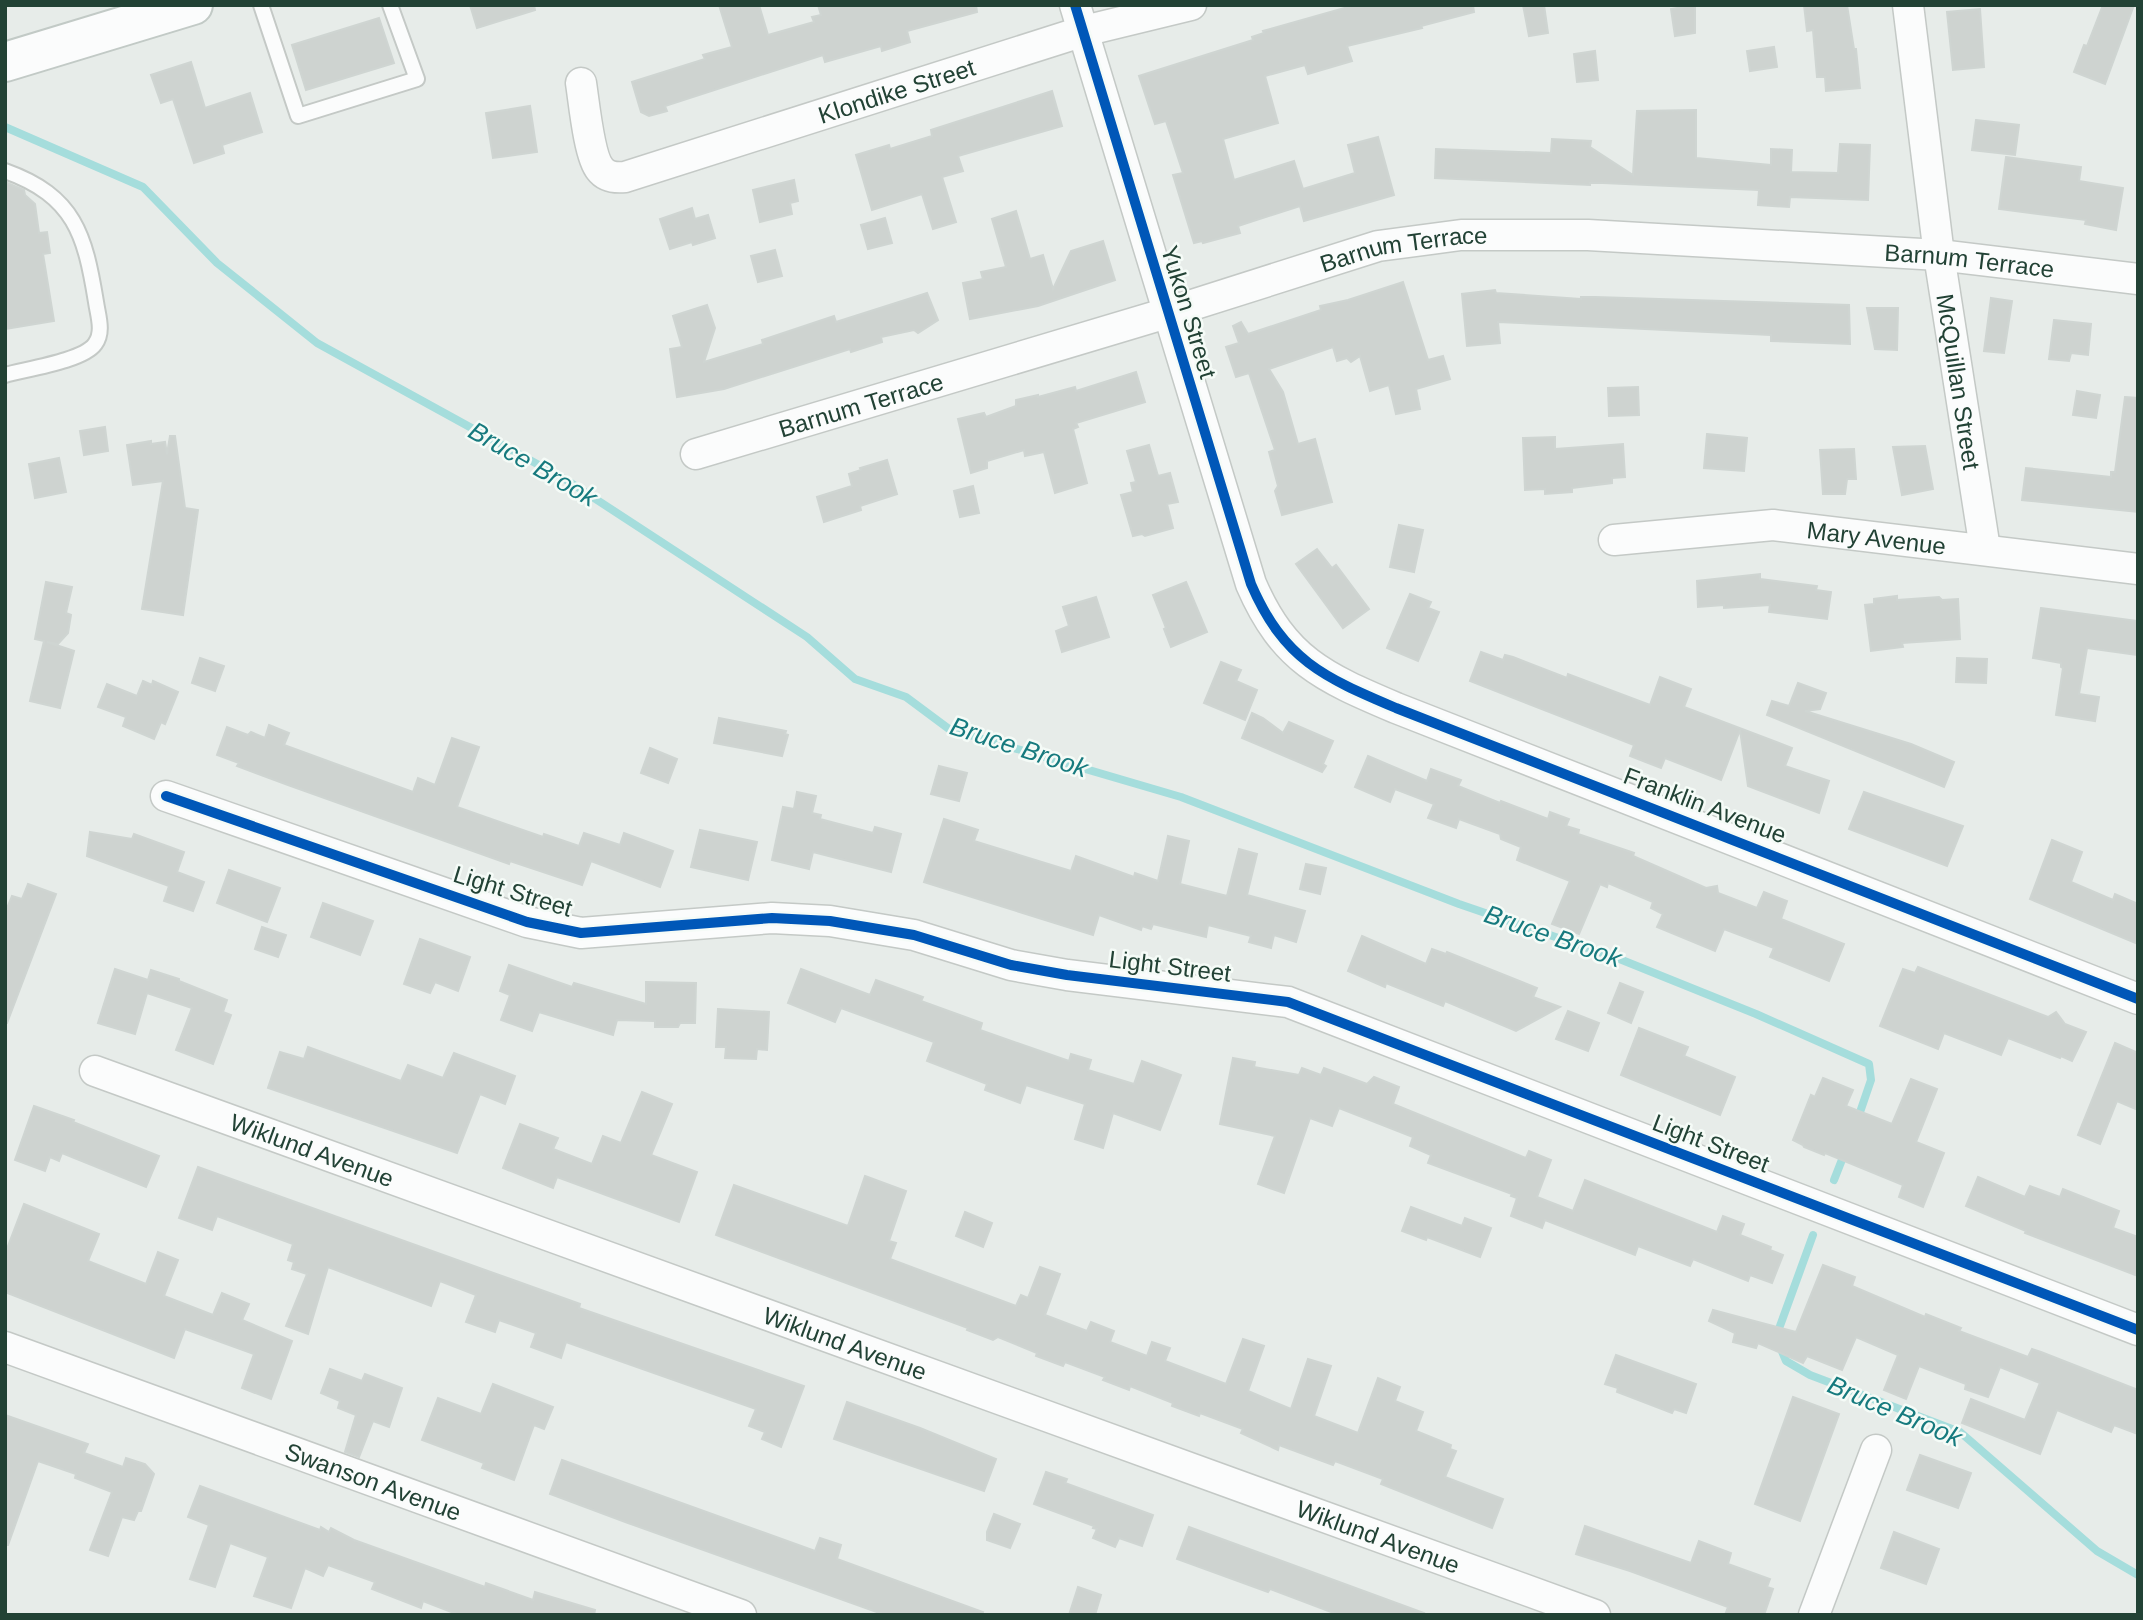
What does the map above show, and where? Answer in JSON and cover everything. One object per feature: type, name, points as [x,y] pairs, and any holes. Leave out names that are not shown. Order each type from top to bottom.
[{"type":"main road","points":[[5,62],[193,5]]},
{"type":"street","name":"Klondike Street","points":[[581,83],[595,161],[604,173],[617,178],[625,177],[1079,18],[1191,5]]},
{"type":"street","name":"McQuillan Street","points":[[1908,5],[1939,255],[1985,549]]},
{"type":"street","name":"Yukon Street","points":[[1079,18],[1251,584],[1273,626]]},
{"type":"street","name":"Barnum Terrace","points":[[696,453],[1167,313],[1378,246],[1461,235],[1588,235],[1939,255],[2138,279]]},
{"type":"street","name":"Mary Avenue","points":[[1614,540],[1773,525],[2138,569]]},
{"type":"street","name":"Franklin Avenue","points":[[1273,626],[1285,643],[1314,669],[1362,693],[2138,999]]},
{"type":"street","name":"Light Street","points":[[166,796],[527,922],[581,933],[772,918],[830,921],[914,935],[1011,965],[1068,975],[1289,1002],[2138,1329]]},
{"type":"street","name":"Wiklund Avenue","points":[[94,1071],[1595,1615]]},
{"type":"street","name":"Swanson Avenue","points":[[5,1347],[741,1615]]},
{"type":"street","points":[[1814,1615],[1876,1450]]},
{"type":"lane","points":[[261,5],[298,116],[417,79],[390,5]]},
{"type":"lane","points":[[5,171],[30,180],[58,201],[75,222],[91,272],[101,329],[96,343],[85,353],[5,375]]},
{"type":"building","points":[[470,5],[534,5],[535,10],[477,28]]},
{"type":"building","points":[[719,5],[759,5],[768,35],[814,22],[812,17],[821,15],[818,5],[976,5],[977,12],[907,31],[910,42],[882,51],[881,46],[825,62],[823,55],[665,106],[667,111],[649,116],[641,112],[632,82],[705,59],[703,55],[732,47]]},
{"type":"building","points":[[1355,5],[1473,5],[1474,12],[1347,46],[1352,61],[1308,74],[1305,65],[1265,76],[1278,123],[1223,139],[1234,180],[1294,161],[1303,189],[1355,173],[1348,145],[1378,137],[1394,195],[1304,221],[1300,206],[1238,226],[1240,233],[1194,243],[1173,175],[1183,173],[1166,121],[1155,124],[1139,76],[1253,40],[1252,37],[1264,33],[1263,31]]},
{"type":"building","points":[[1523,5],[1544,5],[1548,33],[1529,36]]},
{"type":"building","points":[[1695,5],[1695,33],[1675,36],[1671,9]]},
{"type":"building","points":[[1804,5],[1847,5],[1860,88],[1826,91],[1825,77],[1817,77],[1813,30],[1807,31]]},
{"type":"building","points":[[2103,5],[2134,5],[2105,84],[2074,72]]},
{"type":"building","points":[[1980,9],[1984,67],[1953,70],[1947,12]]},
{"type":"building","points":[[379,18],[394,63],[306,90],[292,45]]},
{"type":"building","points":[[1774,47],[1777,67],[1750,71],[1747,51]]},
{"type":"building","points":[[1595,51],[1598,80],[1577,82],[1574,54]]},
{"type":"building","points":[[191,62],[205,108],[250,93],[262,132],[222,145],[224,153],[194,163],[173,99],[161,103],[151,75]]},
{"type":"building","points":[[1052,91],[1062,126],[958,156],[963,171],[942,177],[956,222],[933,229],[922,194],[872,210],[856,155],[889,145],[890,149],[932,136],[931,130]]},
{"type":"building","points":[[530,106],[537,152],[493,158],[486,113]]},
{"type":"building","points":[[1696,110],[1696,158],[1771,165],[1771,149],[1792,150],[1791,172],[1838,173],[1840,144],[1870,145],[1868,200],[1790,197],[1789,207],[1758,205],[1759,190],[1435,178],[1436,149],[1551,153],[1552,139],[1591,141],[1590,147],[1633,175],[1637,111]]},
{"type":"building","points":[[1976,120],[2019,125],[2015,155],[1972,150]]},
{"type":"building","points":[[2006,157],[2081,167],[2079,181],[2123,188],[2116,230],[2085,224],[2086,220],[1999,209]]},
{"type":"building","points":[[794,180],[798,201],[790,203],[792,214],[760,222],[753,190]]},
{"type":"building","points":[[5,182],[24,190],[25,195],[35,204],[39,233],[47,232],[50,253],[43,254],[54,321],[5,329]]},
{"type":"building","points":[[692,208],[695,219],[708,215],[715,238],[670,249],[660,219]]},
{"type":"building","points":[[1016,211],[1030,259],[1043,255],[1053,289],[1071,251],[1103,241],[1115,280],[1038,306],[970,319],[963,283],[983,279],[981,272],[1006,267],[992,219]]},
{"type":"building","points":[[885,218],[892,243],[868,249],[861,225]]},
{"type":"building","points":[[775,250],[782,276],[758,282],[751,256]]},
{"type":"building","points":[[1403,282],[1428,360],[1443,356],[1450,379],[1416,389],[1420,409],[1396,414],[1389,385],[1370,391],[1360,356],[1351,362],[1347,358],[1337,361],[1333,347],[1269,369],[1283,392],[1298,444],[1315,439],[1332,502],[1282,515],[1269,452],[1275,450],[1249,373],[1236,377],[1226,347],[1239,343],[1233,326],[1241,322],[1248,334],[1321,310],[1320,306]]},
{"type":"building","points":[[1495,290],[1496,293],[1581,299],[1595,297],[1849,305],[1850,344],[1771,341],[1771,335],[1498,322],[1500,343],[1467,346],[1462,294]]},
{"type":"building","points":[[927,293],[938,320],[918,333],[914,330],[881,337],[882,342],[851,352],[850,349],[724,389],[677,397],[670,349],[682,347],[673,316],[707,305],[715,328],[704,362],[763,344],[762,340],[834,316],[836,322]]},
{"type":"building","points":[[1991,298],[2012,301],[2004,353],[1984,351]]},
{"type":"building","points":[[1867,308],[1898,308],[1897,350],[1875,349]]},
{"type":"building","points":[[2054,320],[2091,324],[2088,355],[2071,353],[2069,361],[2049,359]]},
{"type":"building","points":[[1136,372],[1145,402],[1076,423],[1078,427],[1073,429],[1087,483],[1055,493],[1044,452],[1025,456],[1024,450],[987,461],[987,468],[971,473],[958,419],[984,413],[986,417],[1016,406],[1016,400],[1075,387],[1076,391]]},
{"type":"building","points":[[1638,387],[1639,415],[1609,416],[1608,388]]},
{"type":"building","points":[[2077,391],[2100,395],[2096,418],[2073,415]]},
{"type":"building","points":[[2125,397],[2138,398],[2138,512],[2022,500],[2026,468],[2111,477],[2111,472],[2115,472]]},
{"type":"building","points":[[105,427],[108,451],[84,455],[80,431]]},
{"type":"building","points":[[1707,434],[1747,438],[1744,471],[1704,468]]},
{"type":"building","points":[[170,436],[175,436],[185,508],[198,510],[183,615],[142,609],[163,481],[133,485],[127,445],[165,442],[167,454]]},
{"type":"building","points":[[1555,437],[1555,449],[1623,444],[1625,477],[1612,478],[1612,483],[1572,488],[1572,492],[1545,494],[1545,489],[1525,490],[1523,438]]},
{"type":"building","points":[[1149,445],[1158,476],[1170,473],[1178,502],[1167,504],[1173,528],[1145,536],[1133,536],[1121,495],[1133,492],[1131,483],[1136,482],[1127,451]]},
{"type":"building","points":[[1925,446],[1933,489],[1902,495],[1893,447]]},
{"type":"building","points":[[1854,449],[1856,479],[1847,479],[1845,494],[1823,494],[1820,450]]},
{"type":"building","points":[[59,458],[66,492],[35,498],[29,464]]},
{"type":"building","points":[[887,460],[897,494],[824,522],[817,497],[852,486],[849,474]]},
{"type":"building","points":[[973,486],[979,513],[960,517],[954,491]]},
{"type":"building","points":[[1399,525],[1423,530],[1414,572],[1390,567]]},
{"type":"building","points":[[1317,549],[1332,568],[1336,565],[1369,609],[1343,628],[1296,564]]},
{"type":"building","points":[[1760,574],[1760,579],[1817,586],[1816,590],[1831,592],[1827,619],[1769,612],[1770,605],[1698,607],[1697,581]]},
{"type":"building","points":[[46,582],[72,587],[66,613],[71,615],[68,633],[58,644],[47,642],[74,651],[60,708],[30,701],[44,641],[35,639]]},
{"type":"building","points":[[1186,582],[1207,632],[1171,647],[1153,595]]},
{"type":"building","points":[[1410,594],[1431,602],[1428,608],[1439,612],[1418,661],[1387,648]]},
{"type":"building","points":[[1897,596],[1897,600],[1939,597],[1942,600],[1958,599],[1960,639],[1902,643],[1903,647],[1871,651],[1865,605],[1874,604],[1874,599]]},
{"type":"building","points":[[1096,597],[1109,637],[1062,652],[1056,631],[1069,626],[1063,607]]},
{"type":"building","points":[[2041,608],[2138,621],[2138,655],[2087,648],[2079,694],[2099,697],[2095,721],[2056,715],[2063,668],[2061,663],[2033,658]]},
{"type":"building","points":[[1481,652],[1503,660],[1505,655],[1513,657],[1567,678],[1568,674],[1650,705],[1660,677],[1691,689],[1684,707],[1792,748],[1785,766],[1829,781],[1819,813],[1748,786],[1740,730],[1721,780],[1665,758],[1661,768],[1630,756],[1634,745],[1470,681]]},
{"type":"building","points":[[200,658],[224,666],[215,691],[192,683]]},
{"type":"building","points":[[1957,658],[1987,659],[1986,683],[1956,682]]},
{"type":"building","points":[[1221,662],[1241,670],[1236,681],[1257,690],[1245,720],[1204,703]]},
{"type":"building","points":[[143,681],[152,685],[153,681],[178,692],[165,724],[161,722],[154,739],[123,726],[126,717],[98,707],[107,684],[137,696]]},
{"type":"building","points":[[1798,683],[1826,693],[1820,709],[1805,711],[1911,744],[1954,762],[1944,787],[1767,715],[1772,701],[1789,706]]},
{"type":"building","points":[[1252,713],[1283,733],[1289,722],[1333,741],[1322,772],[1242,738]]},
{"type":"building","points":[[719,718],[786,731],[785,734],[788,735],[782,756],[714,743]]},
{"type":"building","points":[[269,725],[289,733],[284,745],[413,792],[418,778],[435,785],[452,738],[479,747],[457,807],[543,837],[544,834],[579,846],[584,833],[620,845],[624,833],[673,851],[660,887],[591,861],[582,885],[510,861],[509,864],[237,766],[239,763],[217,755],[227,727],[265,738]]},
{"type":"building","points":[[650,748],[677,759],[668,783],[641,773]]},
{"type":"building","points":[[1368,756],[1427,781],[1431,769],[1461,780],[1458,786],[1500,803],[1501,801],[1548,819],[1550,812],[1569,819],[1566,826],[1579,830],[1578,834],[1634,853],[1633,856],[1706,888],[1717,886],[1718,893],[1757,908],[1764,892],[1787,901],[1781,919],[1844,944],[1829,981],[1770,957],[1774,948],[1724,929],[1715,951],[1657,927],[1663,914],[1651,908],[1653,902],[1608,883],[1607,887],[1600,884],[1579,934],[1552,924],[1570,881],[1517,860],[1521,847],[1501,839],[1500,834],[1459,819],[1456,828],[1428,818],[1434,804],[1395,789],[1390,802],[1355,787]]},
{"type":"building","points":[[939,766],[967,773],[959,801],[931,794]]},
{"type":"building","points":[[797,792],[816,796],[812,813],[821,815],[820,819],[873,833],[875,827],[901,834],[891,872],[813,852],[809,869],[772,860],[783,807],[794,809]]},
{"type":"building","points":[[1864,792],[1963,826],[1947,866],[1849,829]]},
{"type":"building","points":[[944,819],[978,830],[974,841],[1071,871],[1076,856],[1134,877],[1135,873],[1158,881],[1168,836],[1189,841],[1180,884],[1227,896],[1239,849],[1257,854],[1247,895],[1305,911],[1296,942],[1274,935],[1271,948],[1249,942],[1251,936],[1208,925],[1206,937],[1153,924],[1151,929],[1142,926],[1141,930],[1099,915],[1093,935],[924,882]]},
{"type":"building","points":[[700,830],[757,842],[748,880],[691,867]]},
{"type":"building","points":[[90,832],[132,839],[134,834],[184,852],[177,872],[204,882],[193,911],[164,901],[169,886],[87,856]]},
{"type":"building","points":[[2052,840],[2082,852],[2071,882],[2113,900],[2115,894],[2138,904],[2138,944],[2030,899]]},
{"type":"building","points":[[1306,864],[1326,868],[1320,894],[1300,889]]},
{"type":"building","points":[[229,870],[280,888],[267,922],[217,903]]},
{"type":"building","points":[[28,884],[56,894],[5,1023],[5,913],[12,896],[22,899]]},
{"type":"building","points":[[323,903],[373,921],[360,955],[311,937]]},
{"type":"building","points":[[262,927],[286,935],[278,957],[255,949]]},
{"type":"building","points":[[1362,936],[1426,964],[1432,949],[1446,954],[1447,952],[1537,988],[1533,997],[1560,1007],[1516,1031],[1445,1001],[1443,1006],[1386,983],[1385,987],[1348,971]]},
{"type":"building","points":[[420,939],[470,957],[458,991],[435,982],[430,993],[404,984]]},
{"type":"building","points":[[509,965],[572,987],[574,983],[646,1004],[646,982],[696,983],[695,1023],[680,1023],[678,1027],[655,1027],[655,1021],[617,1020],[613,1035],[539,1012],[532,1031],[501,1020],[510,995],[500,991]]},
{"type":"building","points":[[1918,967],[2048,1017],[2056,1012],[2065,1024],[2086,1032],[2072,1061],[2008,1038],[2001,1055],[1944,1033],[1938,1049],[1880,1026],[1903,969],[1915,973]]},
{"type":"building","points":[[115,969],[148,980],[151,970],[227,1000],[223,1012],[231,1015],[213,1064],[176,1050],[192,1008],[147,993],[135,1034],[98,1023]]},
{"type":"building","points":[[801,969],[870,995],[876,980],[923,997],[921,1001],[982,1023],[980,1030],[1069,1061],[1071,1054],[1091,1060],[1088,1070],[1134,1084],[1142,1061],[1181,1075],[1160,1130],[1113,1113],[1103,1148],[1075,1139],[1085,1104],[1026,1085],[1020,1103],[985,1090],[987,1084],[927,1061],[934,1042],[841,1008],[835,1022],[788,1003]]},
{"type":"building","points":[[1620,983],[1643,992],[1631,1023],[1608,1013]]},
{"type":"building","points":[[718,1009],[769,1012],[767,1050],[757,1049],[756,1059],[725,1058],[726,1047],[716,1047]]},
{"type":"building","points":[[1568,1011],[1599,1023],[1588,1051],[1556,1039]]},
{"type":"building","points":[[1639,1028],[1688,1047],[1684,1056],[1735,1077],[1720,1115],[1621,1075]]},
{"type":"building","points":[[2115,1043],[2138,1053],[2138,1110],[2117,1101],[2100,1144],[2078,1135]]},
{"type":"building","points":[[308,1047],[401,1081],[408,1065],[443,1078],[454,1053],[515,1076],[505,1104],[480,1094],[457,1153],[268,1088],[280,1052],[304,1059]]},
{"type":"building","points":[[1233,1058],[1255,1062],[1254,1067],[1299,1075],[1302,1068],[1321,1075],[1324,1068],[1367,1084],[1374,1077],[1399,1087],[1393,1104],[1526,1158],[1529,1151],[1551,1160],[1537,1197],[1573,1211],[1585,1180],[1717,1232],[1723,1216],[1744,1224],[1740,1235],[1771,1247],[1770,1250],[1783,1255],[1772,1283],[1750,1275],[1748,1281],[1693,1259],[1690,1266],[1638,1246],[1635,1255],[1545,1220],[1542,1228],[1511,1216],[1517,1198],[1511,1196],[1512,1194],[1428,1163],[1431,1155],[1410,1146],[1413,1137],[1339,1108],[1332,1126],[1310,1118],[1284,1193],[1258,1184],[1275,1136],[1220,1124]]},
{"type":"building","points":[[1823,1078],[1853,1090],[1846,1106],[1892,1124],[1911,1079],[1937,1089],[1916,1142],[1944,1153],[1923,1207],[1899,1197],[1903,1185],[1804,1147],[1793,1140],[1811,1095],[1815,1097]]},
{"type":"building","points":[[642,1092],[672,1104],[651,1155],[697,1172],[679,1222],[557,1177],[553,1188],[503,1168],[520,1124],[558,1138],[553,1149],[592,1164],[603,1136],[621,1143]]},
{"type":"building","points":[[34,1106],[159,1156],[146,1187],[62,1153],[59,1161],[50,1157],[45,1171],[15,1160]]},
{"type":"building","points":[[198,1167],[580,1304],[579,1308],[804,1386],[781,1447],[762,1439],[765,1432],[749,1426],[756,1409],[566,1342],[561,1358],[531,1347],[536,1333],[499,1320],[495,1332],[466,1322],[476,1295],[440,1281],[431,1306],[328,1267],[308,1334],[286,1326],[307,1274],[292,1269],[294,1262],[288,1260],[293,1244],[217,1216],[212,1230],[179,1218]]},
{"type":"building","points":[[865,1176],[906,1191],[889,1241],[896,1243],[890,1259],[1016,1306],[1021,1295],[1028,1298],[1040,1267],[1060,1274],[1045,1315],[1087,1331],[1091,1322],[1114,1331],[1110,1342],[1147,1356],[1152,1342],[1170,1348],[1165,1361],[1226,1384],[1243,1339],[1264,1346],[1248,1391],[1291,1409],[1308,1359],[1331,1366],[1314,1416],[1358,1433],[1378,1378],[1400,1387],[1395,1401],[1423,1412],[1416,1431],[1451,1445],[1450,1449],[1456,1451],[1445,1477],[1503,1499],[1492,1528],[1381,1484],[1383,1479],[1335,1461],[1333,1465],[1279,1445],[1278,1450],[1241,1433],[1243,1429],[1172,1406],[1173,1403],[1130,1386],[1129,1390],[1103,1380],[1105,1377],[1065,1362],[1063,1366],[998,1337],[993,1340],[967,1330],[968,1328],[716,1235],[734,1185],[848,1226]]},
{"type":"building","points":[[1978,1177],[2025,1197],[2030,1186],[2060,1197],[2063,1189],[2119,1211],[2113,1228],[2138,1237],[2138,1276],[2025,1233],[2026,1231],[1966,1206]]},
{"type":"building","points":[[24,1204],[99,1234],[88,1261],[146,1284],[158,1252],[178,1260],[164,1296],[213,1315],[222,1293],[249,1304],[242,1320],[292,1341],[271,1399],[242,1388],[254,1354],[185,1329],[174,1358],[5,1292],[5,1254]]},
{"type":"building","points":[[1411,1207],[1462,1226],[1465,1218],[1491,1228],[1480,1257],[1427,1237],[1426,1240],[1402,1231]]},
{"type":"building","points":[[965,1212],[992,1223],[983,1247],[956,1236]]},
{"type":"building","points":[[1823,1265],[1855,1277],[1852,1286],[1925,1317],[1926,1314],[1961,1328],[1959,1331],[2028,1357],[2032,1349],[2138,1390],[2138,1434],[2114,1425],[2111,1432],[2057,1410],[2040,1454],[1962,1423],[1971,1399],[2025,1420],[2040,1383],[2000,1367],[1988,1397],[1965,1389],[1966,1384],[1919,1366],[1906,1399],[1884,1390],[1898,1355],[1856,1337],[1842,1370],[1807,1356],[1803,1363],[1758,1343],[1756,1348],[1733,1342],[1735,1333],[1709,1321],[1713,1310],[1796,1332]]},
{"type":"building","points":[[1616,1355],[1696,1384],[1686,1413],[1674,1409],[1672,1413],[1617,1392],[1618,1388],[1605,1384]]},
{"type":"building","points":[[330,1369],[362,1381],[365,1374],[402,1388],[389,1427],[373,1421],[359,1457],[345,1452],[356,1415],[338,1408],[340,1401],[321,1393]]},
{"type":"building","points":[[493,1384],[553,1407],[544,1429],[534,1425],[514,1480],[482,1468],[484,1463],[422,1440],[438,1398],[481,1414]]},
{"type":"building","points":[[1793,1397],[1839,1414],[1800,1521],[1755,1504]]},
{"type":"building","points":[[847,1402],[996,1459],[984,1491],[834,1439]]},
{"type":"building","points":[[5,1415],[88,1444],[84,1453],[123,1467],[126,1458],[145,1464],[154,1474],[141,1511],[138,1511],[134,1520],[122,1517],[108,1556],[90,1550],[112,1492],[75,1478],[76,1474],[38,1461],[8,1545],[5,1545]]},
{"type":"building","points":[[1920,1455],[1971,1473],[1958,1508],[1907,1490]]},
{"type":"building","points":[[562,1460],[815,1551],[820,1538],[841,1545],[837,1559],[983,1612],[982,1615],[885,1615],[628,1523],[550,1494]]},
{"type":"building","points":[[1046,1472],[1067,1479],[1065,1483],[1153,1515],[1142,1546],[1119,1538],[1115,1547],[1093,1538],[1097,1529],[1093,1528],[1094,1526],[1034,1504]]},
{"type":"building","points":[[200,1486],[320,1530],[321,1527],[329,1532],[331,1528],[354,1540],[485,1587],[486,1583],[533,1600],[535,1592],[595,1610],[594,1615],[459,1615],[423,1601],[421,1608],[372,1589],[375,1582],[328,1565],[323,1576],[305,1568],[291,1608],[254,1596],[268,1557],[230,1543],[215,1587],[190,1579],[209,1525],[188,1517]]},
{"type":"building","points":[[994,1514],[1020,1524],[1010,1548],[987,1540]]},
{"type":"building","points":[[1585,1526],[1691,1563],[1699,1541],[1731,1553],[1728,1564],[1770,1579],[1767,1587],[1773,1589],[1764,1615],[1725,1615],[1728,1607],[1576,1554]]},
{"type":"building","points":[[1189,1527],[1424,1613],[1339,1615],[1177,1559]]},
{"type":"building","points":[[1894,1532],[1939,1549],[1926,1584],[1881,1568]]},
{"type":"building","points":[[1078,1587],[1101,1595],[1095,1615],[1069,1615]]},
{"type":"waterway","name":"Bruce Brook","points":[[5,127],[143,187],[217,263],[317,343],[568,481],[807,637],[855,679],[906,697],[949,729],[1181,797],[1459,904],[1617,958],[1756,1014],[1869,1064],[1871,1080],[1857,1121]]},
{"type":"waterway","name":"Bruce Brook","points":[[1834,1180],[1845,1152]]},
{"type":"waterway","name":"Bruce Brook","points":[[1813,1235],[1776,1337],[1786,1361],[1810,1375],[1960,1432],[2097,1551],[2138,1575]]},
{"type":"cycle path","points":[[1075,5],[1251,584],[1277,631],[1308,663],[1347,686],[1396,708],[2138,999]]},
{"type":"cycle path","points":[[166,796],[527,922],[581,933],[772,918],[830,921],[914,935],[1011,965],[1067,975],[1288,1002],[2138,1330]]}]
